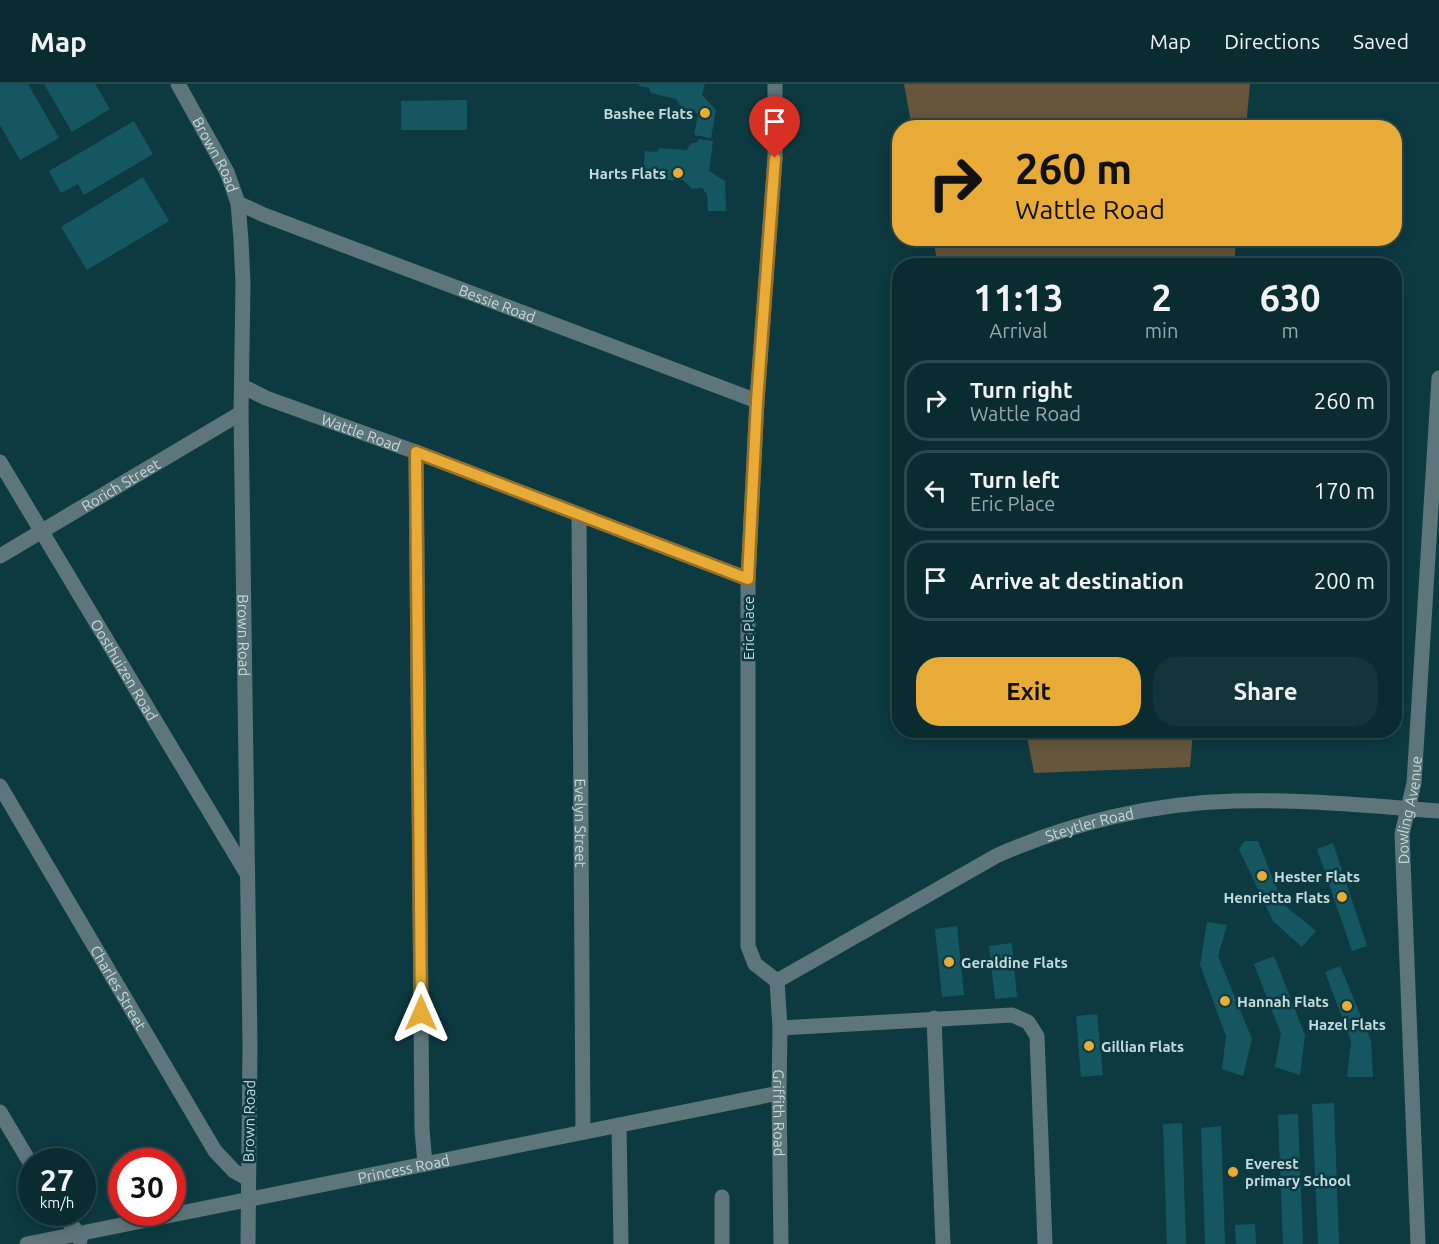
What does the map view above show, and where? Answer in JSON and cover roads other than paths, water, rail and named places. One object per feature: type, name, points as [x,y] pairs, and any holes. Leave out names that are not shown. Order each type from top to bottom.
[{"type":"street","name":"Brown Road","points":[[178,84],[227,172],[238,203],[243,284],[241,413],[250,1045],[247,1200]]},
{"type":"street","name":"Eric Place","points":[[775,84],[775,158],[757,401],[748,579],[748,946],[755,964],[777,981]]},
{"type":"street","name":"Bessie Road","points":[[238,203],[757,401]]},
{"type":"street","name":"Dowling Avenue","points":[[1418,1244],[1402,834],[1414,777],[1433,553],[1439,378]]},
{"type":"street","name":"Wattle Road","points":[[242,386],[266,398],[416,452],[748,579]]},
{"type":"street","name":"Rorich Street","points":[[0,556],[241,413]]},
{"type":"street","points":[[416,452],[422,1130],[425,1164]]},
{"type":"street","name":"Oosthuizen Road","points":[[0,462],[248,876]]},
{"type":"street","name":"Evelyn Street","points":[[579,515],[583,1131]]},
{"type":"street","name":"Charles Street","points":[[0,786],[216,1151],[234,1171],[248,1179]]},
{"type":"street","name":"Steytler Road","points":[[777,981],[996,856],[1028,842],[1105,818],[1189,804],[1234,801],[1439,811]]},
{"type":"street","name":"Griffith Road","points":[[777,981],[780,1028],[781,1244]]},
{"type":"street","points":[[780,1028],[934,1018],[1012,1015],[1020,1017],[1033,1028],[1037,1036],[1045,1244]]},
{"type":"street","points":[[934,1018],[943,1244]]},
{"type":"street","name":"Princess Road","points":[[27,1244],[80,1239],[247,1200],[779,1093]]},
{"type":"street","points":[[0,1112],[21,1148]]},
{"type":"street","points":[[619,1125],[621,1244]]},
{"type":"street","points":[[722,1197],[722,1244]]},
{"type":"street","points":[[247,1200],[248,1244]]},
{"type":"street","points":[[70,1226],[80,1239]]},
{"type":"place","name":"Bashee Flats","points":[[705,113]]},
{"type":"place","name":"Harts Flats","points":[[678,173]]},
{"type":"place","name":"Hester Flats","points":[[1262,876]]},
{"type":"place","name":"Henrietta Flats","points":[[1342,897]]},
{"type":"place","name":"Geraldine Flats","points":[[949,962]]},
{"type":"place","name":"Hannah Flats","points":[[1225,1001]]},
{"type":"place","name":"Hazel Flats","points":[[1347,1006]]},
{"type":"place","name":"Gillian Flats","points":[[1089,1046]]},
{"type":"place","name":"Everest primary School","points":[[1233,1172]]}]
